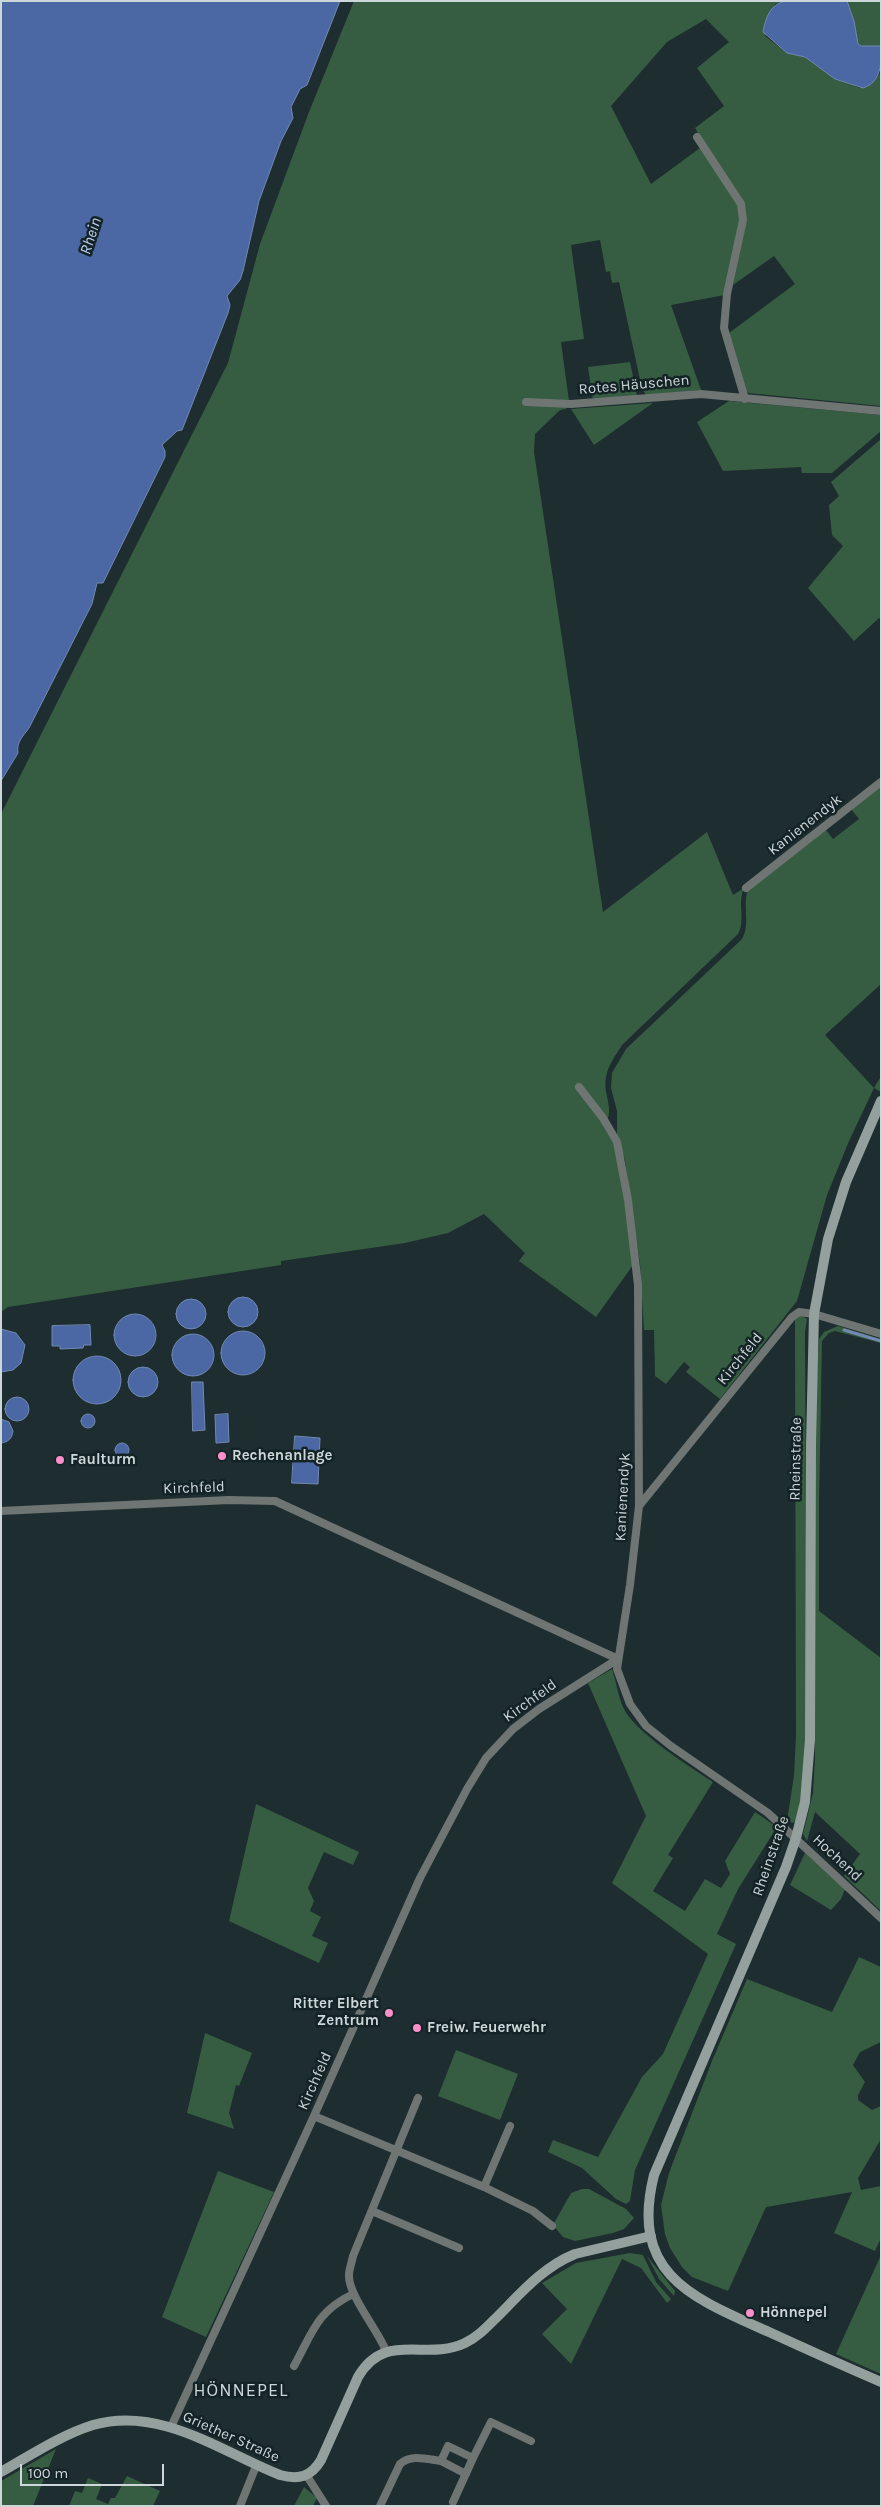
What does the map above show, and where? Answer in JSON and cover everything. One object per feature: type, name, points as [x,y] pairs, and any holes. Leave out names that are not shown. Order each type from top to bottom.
[{"type":"main road","name":"Rheinstraße","points":[[881,1101],[846,1182],[828,1240],[814,1314],[811,1454],[810,1740],[805,1802],[796,1838],[778,1885],[654,2175],[648,2201],[654,2250],[671,2277],[686,2290],[715,2309],[881,2382]]},
{"type":"main road","points":[[307,2476],[315,2471],[366,2364],[375,2356],[386,2351],[444,2349],[466,2343],[490,2324],[540,2275],[564,2258],[651,2236]]},
{"type":"main road","name":"Griether Straße","points":[[1,2472],[46,2447],[92,2426],[128,2420],[171,2427],[256,2466],[292,2478],[307,2476]]},
{"type":"street","points":[[697,137],[741,204],[743,220],[728,294],[724,328],[745,399]]},
{"type":"street","name":"Rotes Häuschen","points":[[526,402],[571,404],[701,394],[881,411]]},
{"type":"street","name":"Kanienendyk","points":[[746,888],[881,782]]},
{"type":"street","name":"Kanienendyk","points":[[579,1087],[603,1118],[617,1142],[628,1200],[640,1314],[639,1506],[618,1669],[630,1704],[646,1726],[670,1746],[768,1813],[796,1838]]},
{"type":"street","name":"Kirchfeld","points":[[639,1506],[792,1317],[799,1312],[814,1314]]},
{"type":"street","points":[[814,1314],[881,1334]]},
{"type":"street","name":"Kirchfeld","points":[[1,1511],[212,1500],[275,1501],[618,1660]]},
{"type":"street","name":"Kirchfeld","points":[[171,2427],[314,2116],[379,1966],[440,1836],[486,1758],[513,1728],[539,1709],[618,1660]]},
{"type":"street","name":"Hochend","points":[[796,1838],[881,1918]]},
{"type":"street","points":[[386,2351],[381,2337],[353,2294],[349,2276],[354,2256],[418,2098]]},
{"type":"street","points":[[314,2116],[484,2187],[533,2211],[552,2226]]},
{"type":"street","points":[[484,2187],[510,2126]]},
{"type":"street","points":[[372,2211],[459,2248]]},
{"type":"street","points":[[294,2366],[321,2316],[334,2304],[353,2294]]},
{"type":"street","points":[[453,2502],[491,2422],[531,2441]]},
{"type":"street","points":[[440,2461],[448,2446],[473,2458]]},
{"type":"street","points":[[380,2506],[400,2464],[405,2459],[412,2457],[440,2461],[466,2474]]},
{"type":"street","points":[[240,2506],[256,2466]]},
{"type":"street","points":[[307,2476],[326,2506]]},
{"type":"green space","points":[[354,1],[786,1],[775,4],[765,36],[787,53],[805,57],[835,79],[860,88],[876,79],[881,72],[881,406],[748,393],[746,390],[729,333],[795,284],[774,256],[733,285],[746,220],[745,207],[695,128],[724,106],[697,68],[729,42],[706,19],[667,42],[611,106],[651,184],[700,148],[737,201],[741,220],[725,295],[671,305],[701,390],[646,395],[642,389],[619,282],[612,283],[610,271],[606,272],[600,240],[571,245],[584,339],[561,342],[569,401],[567,402],[566,409],[560,410],[535,434],[534,452],[603,912],[707,832],[733,895],[744,888],[741,900],[741,923],[738,934],[622,1045],[612,1060],[607,1073],[605,1083],[609,1115],[603,1126],[615,1146],[619,1160],[633,1265],[596,1317],[519,1261],[525,1253],[484,1214],[448,1233],[405,1243],[281,1261],[281,1265],[8,1307],[1,1312],[1,814],[228,363],[260,244],[309,112]]},
{"type":"green space","points":[[847,1],[881,1],[881,46],[861,46],[858,44],[854,21]]},
{"type":"green space","points":[[630,362],[637,396],[593,400],[588,367]]},
{"type":"green space","points":[[729,401],[881,415],[881,431],[832,473],[802,473],[801,467],[723,471],[697,422]]},
{"type":"green space","points":[[653,403],[594,445],[571,409]]},
{"type":"green space","points":[[881,439],[881,619],[879,618],[854,641],[808,588],[843,546],[832,535],[829,505],[839,496],[831,482]]},
{"type":"green space","points":[[881,785],[881,984],[825,1035],[874,1088],[849,1141],[827,1195],[797,1301],[720,1399],[686,1372],[690,1367],[684,1362],[666,1384],[655,1376],[654,1330],[644,1330],[640,1264],[625,1160],[617,1137],[617,1111],[611,1088],[612,1073],[626,1049],[742,939],[746,927],[746,895],[748,889],[826,830],[833,839],[859,819],[851,809]]},
{"type":"green space","points":[[881,1076],[881,1092],[874,1088]]},
{"type":"green space","points":[[801,1315],[807,1319],[805,1332],[807,1735],[799,1818],[793,1823],[787,1821],[794,1776],[796,1735],[795,1318]]},
{"type":"green space","points":[[838,1326],[881,1339],[881,1343],[835,1331],[829,1333],[822,1341],[819,1611],[881,1658],[881,1911],[844,1876],[860,1854],[815,1812],[807,1841],[803,1834],[813,1793],[815,1758],[815,1413],[819,1339],[824,1332]]},
{"type":"green space","points":[[612,1669],[623,1707],[638,1727],[663,1748],[713,1782],[668,1855],[673,1858],[653,1891],[685,1911],[705,1879],[721,1888],[730,1874],[725,1861],[755,1812],[777,1827],[738,1889],[717,1934],[736,1944],[635,2170],[630,2201],[626,2204],[616,2199],[582,2168],[548,2152],[553,2140],[598,2157],[642,2077],[663,2054],[708,1954],[612,1883],[646,1816],[588,1683]]},
{"type":"green space","points":[[256,1804],[359,1852],[353,1865],[324,1852],[308,1888],[314,1901],[310,1911],[321,1917],[312,1936],[328,1943],[319,1963],[229,1921]]},
{"type":"green space","points":[[805,1853],[845,1889],[841,1899],[831,1910],[790,1885]]},
{"type":"green space","points":[[859,1957],[881,1967],[881,2042],[860,2052],[853,2065],[865,2082],[858,2095],[858,2100],[872,2110],[881,2106],[881,2139],[858,2178],[861,2190],[881,2186],[881,2238],[875,2251],[834,2233],[852,2192],[766,2207],[728,2291],[692,2277],[682,2267],[670,2248],[665,2234],[661,2205],[669,2173],[712,2061],[747,1979],[832,2012]]},
{"type":"green space","points":[[205,2033],[252,2053],[239,2086],[236,2085],[229,2113],[234,2129],[187,2113]]},
{"type":"green space","points":[[456,2050],[518,2074],[500,2120],[438,2096]]},
{"type":"green space","points":[[218,2171],[274,2192],[206,2337],[162,2317]]},
{"type":"green space","points":[[582,2189],[589,2189],[626,2209],[634,2218],[624,2229],[613,2233],[575,2241],[563,2237],[553,2225],[571,2193]]},
{"type":"green space","points":[[630,2253],[643,2255],[656,2282],[671,2299],[667,2303],[641,2268],[622,2259],[571,2364],[542,2334],[567,2309],[542,2283],[576,2263]]},
{"type":"green space","points":[[881,2255],[881,2374],[836,2354]]},
{"type":"green space","points":[[647,2256],[675,2291],[674,2296],[659,2279]]},
{"type":"green space","points":[[56,2449],[33,2506],[1,2506],[1,2481]]},
{"type":"green space","points":[[127,2476],[160,2491],[153,2506],[69,2506],[75,2491],[82,2493],[88,2478],[102,2484],[96,2499],[108,2504],[111,2498],[115,2498]]},
{"type":"green space","points":[[304,2487],[317,2498],[313,2506],[294,2506]]},
{"type":"water","name":"Rhein","points":[[1,1],[340,1],[307,85],[300,89],[291,107],[293,118],[281,141],[259,201],[240,280],[227,296],[230,305],[228,313],[182,430],[177,431],[162,445],[165,457],[103,583],[97,583],[92,604],[29,728],[19,742],[18,753],[1,781]]},
{"type":"water","points":[[786,1],[847,1],[854,21],[858,44],[861,46],[881,46],[879,71],[874,81],[863,88],[835,79],[805,57],[787,53],[763,32],[772,8]]},
{"type":"water","points":[[243,1297],[249,1298],[257,1306],[257,1318],[249,1326],[243,1327],[237,1326],[229,1318],[228,1312],[229,1306],[237,1298]]},
{"type":"water","points":[[191,1299],[202,1303],[206,1314],[202,1325],[191,1329],[180,1325],[176,1314],[180,1303]]},
{"type":"water","points":[[135,1314],[150,1320],[156,1335],[150,1350],[135,1356],[120,1350],[114,1335],[120,1320]]},
{"type":"water","points":[[90,1325],[91,1345],[84,1345],[83,1348],[60,1349],[60,1346],[52,1346],[52,1326]]},
{"type":"water","points":[[1,1329],[16,1333],[25,1345],[21,1363],[13,1370],[1,1372]]},
{"type":"water","points":[[243,1331],[255,1335],[261,1341],[265,1353],[261,1365],[255,1371],[243,1375],[231,1371],[225,1365],[221,1353],[225,1341],[231,1335]]},
{"type":"water","points":[[193,1334],[208,1340],[214,1355],[208,1370],[193,1376],[178,1370],[172,1355],[178,1340]]},
{"type":"water","points":[[92,1356],[102,1356],[111,1360],[117,1366],[120,1371],[120,1389],[111,1400],[102,1404],[92,1404],[83,1400],[77,1394],[73,1385],[73,1375],[77,1366],[83,1360]]},
{"type":"water","points":[[143,1367],[154,1371],[158,1382],[154,1393],[143,1397],[132,1393],[128,1382],[132,1371]]},
{"type":"water","points":[[192,1382],[203,1382],[205,1430],[193,1431]]},
{"type":"water","points":[[17,1397],[26,1400],[29,1409],[26,1418],[17,1421],[8,1418],[5,1409],[8,1400]]},
{"type":"water","points":[[88,1414],[93,1416],[95,1421],[93,1426],[88,1428],[83,1426],[81,1421],[83,1416]]},
{"type":"water","points":[[228,1414],[229,1442],[216,1443],[215,1415]]},
{"type":"water","points":[[1,1419],[9,1422],[13,1431],[10,1439],[1,1443]]},
{"type":"water","points":[[295,1436],[320,1438],[318,1484],[292,1483]]},
{"type":"water","points":[[122,1443],[127,1445],[129,1450],[127,1455],[122,1457],[117,1455],[115,1450],[117,1445]]},
{"type":"waterway","points":[[844,1330],[881,1341]]},
{"type":"place","name":"Rechenanlage","points":[[222,1456]]},
{"type":"place","name":"Faulturm","points":[[60,1460]]},
{"type":"place","name":"Ritter Elbert Zentrum","points":[[389,2013]]},
{"type":"place","name":"Freiw. Feuerwehr","points":[[417,2028]]},
{"type":"place","name":"Hönnepel","points":[[750,2313]]},
{"type":"district","name":"HÖNNEPEL","points":[[241,2391]]}]
